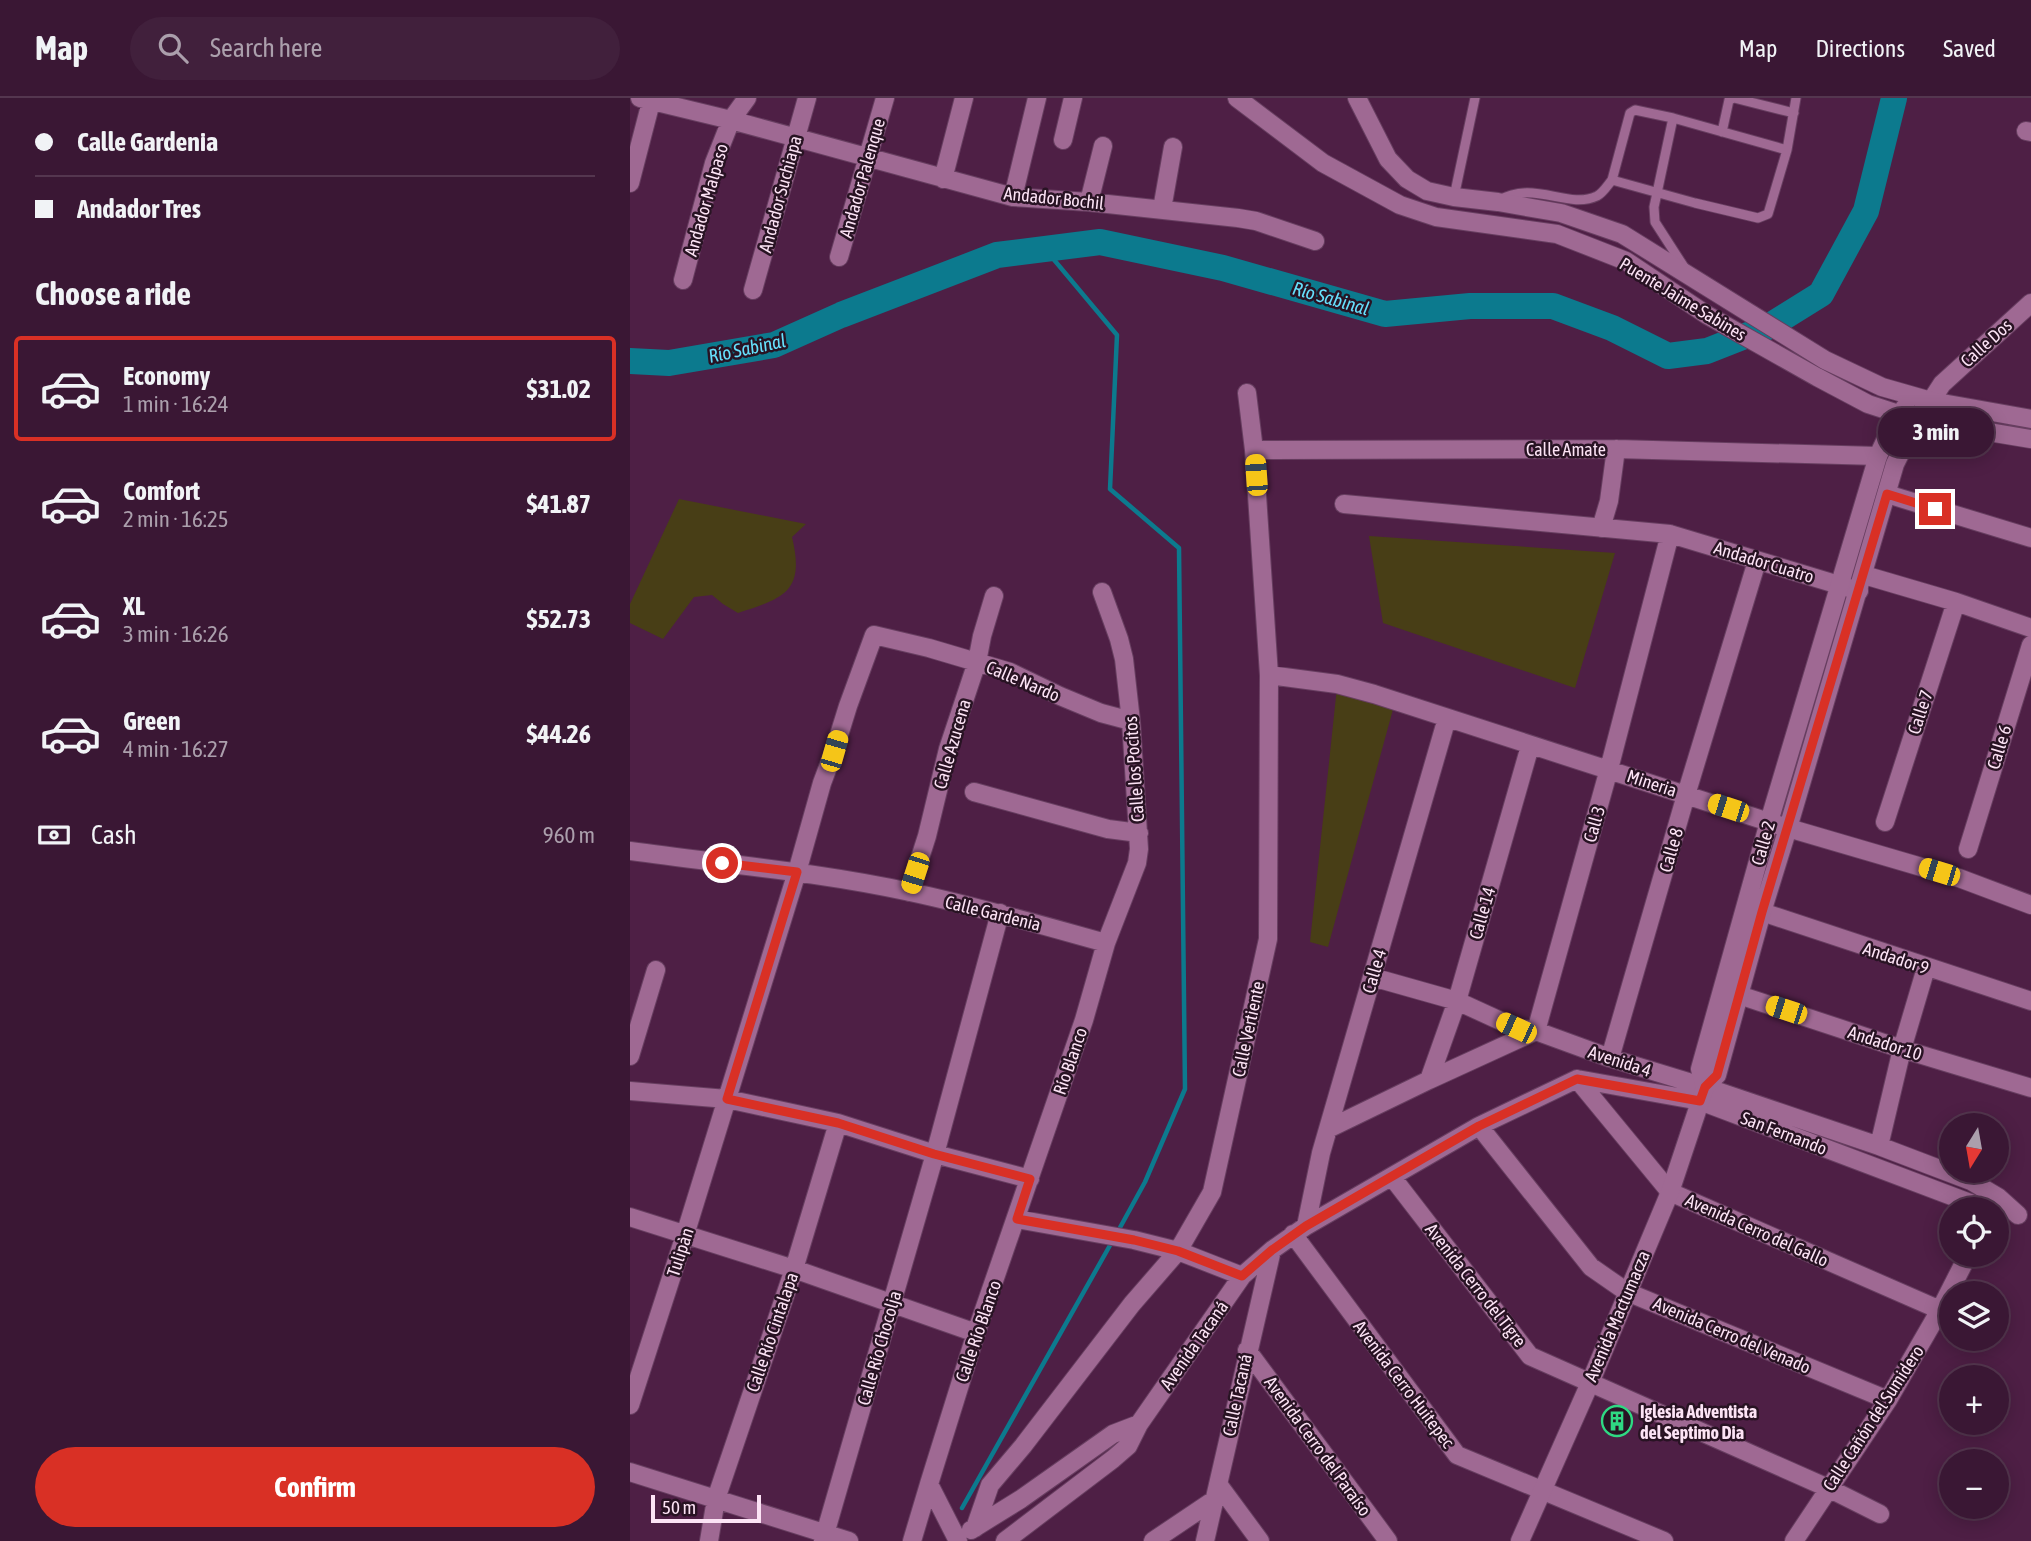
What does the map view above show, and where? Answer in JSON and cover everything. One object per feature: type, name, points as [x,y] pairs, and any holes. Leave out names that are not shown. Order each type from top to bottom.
[{"type":"street","name":"Andador Malpaso","points":[[683,280],[708,182],[731,120],[747,98]]},
{"type":"street","name":"Andador Suchiapa","points":[[754,290],[807,98]]},
{"type":"street","name":"Andador Palenque","points":[[839,257],[885,98]]},
{"type":"street","points":[[943,179],[964,98]]},
{"type":"street","points":[[1013,197],[1037,98]]},
{"type":"street","points":[[1063,140],[1073,98]]},
{"type":"street","name":"Puente Jaime Sabines","points":[[1237,98],[1323,163],[1400,205],[1436,218],[1557,234],[1626,261],[1707,315],[1868,404],[1917,420],[2031,439]]},
{"type":"street","name":"Puente Jaime Sabines","points":[[1357,98],[1388,159],[1407,179],[1427,191],[1561,214],[1622,234],[1825,360],[1882,387],[1931,401],[2031,419]]},
{"type":"street","name":"Andador Bochil","points":[[648,99],[1013,197],[1089,202],[1256,220],[1315,241]]},
{"type":"street","points":[[630,183],[648,99]]},
{"type":"street","points":[[1089,202],[1103,146]]},
{"type":"street","points":[[1162,209],[1173,147]]},
{"type":"street","name":"Calle Dos","points":[[1917,420],[1942,384],[2031,303]]},
{"type":"street","points":[[2012,320],[2031,324]]},
{"type":"street","name":"Calle Dos","points":[[1913,397],[1942,384]]},
{"type":"street","name":"Calle Vertiente","points":[[975,1528],[990,1485],[1132,1304],[1178,1251],[1212,1192],[1268,939],[1269,675],[1254,450],[1247,393]]},
{"type":"street","name":"Calle 2","points":[[1702,1094],[1700,1069],[1769,822],[1878,456],[1899,415],[1913,397]]},
{"type":"street","name":"Calle 2","points":[[1702,1094],[1717,1075],[1762,912],[1895,464],[1917,420]]},
{"type":"street","points":[[1601,528],[1609,501],[1616,449]]},
{"type":"street","name":"Calle Amate","points":[[1254,450],[1616,449],[1878,456]]},
{"type":"street","points":[[1887,494],[2031,538]]},
{"type":"street","points":[[1344,504],[1670,534]]},
{"type":"street","name":"Andador Cuatro","points":[[1670,534],[1841,585],[1861,583],[1956,602],[2031,628]]},
{"type":"street","name":"Call 3","points":[[1536,1031],[1609,769],[1670,534]]},
{"type":"street","name":"Calle 8","points":[[1611,1058],[1686,794],[1757,561]]},
{"type":"street","name":"Calle los Pocitos","points":[[1102,592],[1124,659],[1139,833],[1137,863],[1106,943]]},
{"type":"street","name":"Calle Azucena","points":[[909,892],[994,596]]},
{"type":"street","name":"Calle 7","points":[[1885,822],[1956,602]]},
{"type":"street","name":"Calle Nardo","points":[[874,635],[1010,672],[1101,713],[1131,722]]},
{"type":"street","name":"Tulipàn","points":[[630,1405],[727,1099],[822,783],[874,635]]},
{"type":"street","name":"Calle 6","points":[[1968,849],[2031,645]]},
{"type":"street","name":"Mineria","points":[[1269,675],[1337,684],[1788,828],[1959,878],[2031,905]]},
{"type":"street","name":"Calle 4","points":[[1300,1230],[1447,718]]},
{"type":"street","name":"Calle 14","points":[[1429,1080],[1457,1001],[1530,746]]},
{"type":"street","points":[[974,792],[1108,828],[1139,833]]},
{"type":"street","name":"Calle Gardenia","points":[[630,851],[797,872],[909,892],[1106,943]]},
{"type":"street","name":"Andador 9","points":[[1762,912],[2031,1001]]},
{"type":"street","name":"Calle Río Chocolja","points":[[824,1538],[1000,914]]},
{"type":"street","name":"Río Blanco","points":[[1030,1179],[1084,1020],[1106,943]]},
{"type":"street","points":[[1880,1146],[1902,1049],[1927,968]]},
{"type":"street","points":[[630,1056],[656,970]]},
{"type":"street","name":"Avenida 4","points":[[1372,977],[1457,1001],[1516,1028],[1536,1031],[1702,1094],[1880,1146],[1971,1181],[1985,1197]]},
{"type":"street","name":"Andador 10","points":[[1739,995],[2031,1088]]},
{"type":"street","points":[[1328,1129],[1536,1031]]},
{"type":"street","name":"San Fernando","points":[[1577,1079],[1702,1094],[1967,1197]]},
{"type":"street","name":"Avenida Tacaná","points":[[1005,1541],[1128,1446],[1139,1424],[1242,1276],[1272,1250],[1300,1230],[1479,1126],[1577,1079]]},
{"type":"street","name":"Avenida Cerro del Gallo","points":[[1577,1079],[1670,1192],[1939,1310]]},
{"type":"street","points":[[630,1091],[727,1099],[838,1123],[934,1154],[1030,1179]]},
{"type":"street","name":"Avenida Mactumacza","points":[[1520,1541],[1670,1192],[1702,1094]]},
{"type":"street","name":"Calle Río Cintalapa","points":[[709,1541],[716,1499],[794,1269],[838,1123]]},
{"type":"street","name":"Avenida Cerro del Venado","points":[[1479,1126],[1591,1267],[1627,1292],[1888,1401]]},
{"type":"street","name":"Avenida Cerro del Tigre","points":[[1392,1177],[1530,1356],[1828,1488],[1880,1514]]},
{"type":"street","name":"Calle Río Blanco","points":[[912,1541],[976,1333],[1030,1179]]},
{"type":"street","points":[[630,1217],[794,1269],[976,1333]]},
{"type":"street","points":[[1017,1219],[1094,1232],[1178,1251],[1242,1276]]},
{"type":"street","name":"Avenida Cerro Huitepec","points":[[1300,1230],[1457,1455],[1664,1541]]},
{"type":"street","name":"Calle Tacaná","points":[[1205,1541],[1272,1250]]},
{"type":"street","name":"Calle Cañón del Sumidero","points":[[1794,1541],[1888,1401],[1939,1312]]},
{"type":"street","name":"Avenida Cerro del Paraíso","points":[[1247,1350],[1388,1541]]},
{"type":"street","points":[[929,1484],[956,1540],[1021,1499],[1113,1434],[1139,1424]]},
{"type":"street","points":[[630,1472],[716,1499],[824,1538],[849,1541]]},
{"type":"street","points":[[1153,1541],[1216,1492],[1260,1541]]},
{"type":"lane","points":[[1454,197],[1475,98]]},
{"type":"lane","points":[[1722,132],[1729,100],[1734,98],[1794,113]]},
{"type":"lane","points":[[1612,180],[1758,218],[1768,214],[1787,150],[1796,98]]},
{"type":"lane","points":[[1497,202],[1510,194],[1530,192],[1584,200],[1599,195],[1612,180],[1630,113],[1635,110],[1787,150]]},
{"type":"lane","points":[[1672,118],[1654,207],[1655,222],[1690,276]]},
{"type":"shaded area","points":[[679,499],[806,524],[792,537],[796,570],[787,590],[779,597],[738,613],[712,595],[694,597],[663,639],[630,623],[630,604]]},
{"type":"shaded area","points":[[1369,536],[1615,553],[1575,688],[1383,623]]},
{"type":"shaded area","points":[[1337,687],[1395,702],[1328,947],[1310,942]]},
{"type":"waterway","name":"Río Sabinal","points":[[630,361],[669,363],[774,345],[841,315],[997,255],[1100,242],[1223,268],[1385,314],[1470,306],[1553,306],[1612,328],[1668,356],[1707,351],[1768,327],[1821,294],[1866,211],[1894,98]]},
{"type":"waterway","points":[[1045,249],[1117,335],[1110,489],[1179,548],[1185,1089],[1145,1182],[1117,1233]]},
{"type":"waterway","points":[[962,1508],[1113,1240]]},
{"type":"place","name":"Iglesia Adventista del Septimo Dia","points":[[1617,1421]]},
{"type":"route","points":[[722,863],[797,872],[727,1099],[838,1123],[934,1154],[1030,1179],[1017,1219],[1094,1232],[1178,1251],[1242,1276],[1306,1226],[1479,1126],[1577,1079],[1700,1101],[1705,1087],[1717,1075],[1762,912],[1887,494],[1935,509]]}]
